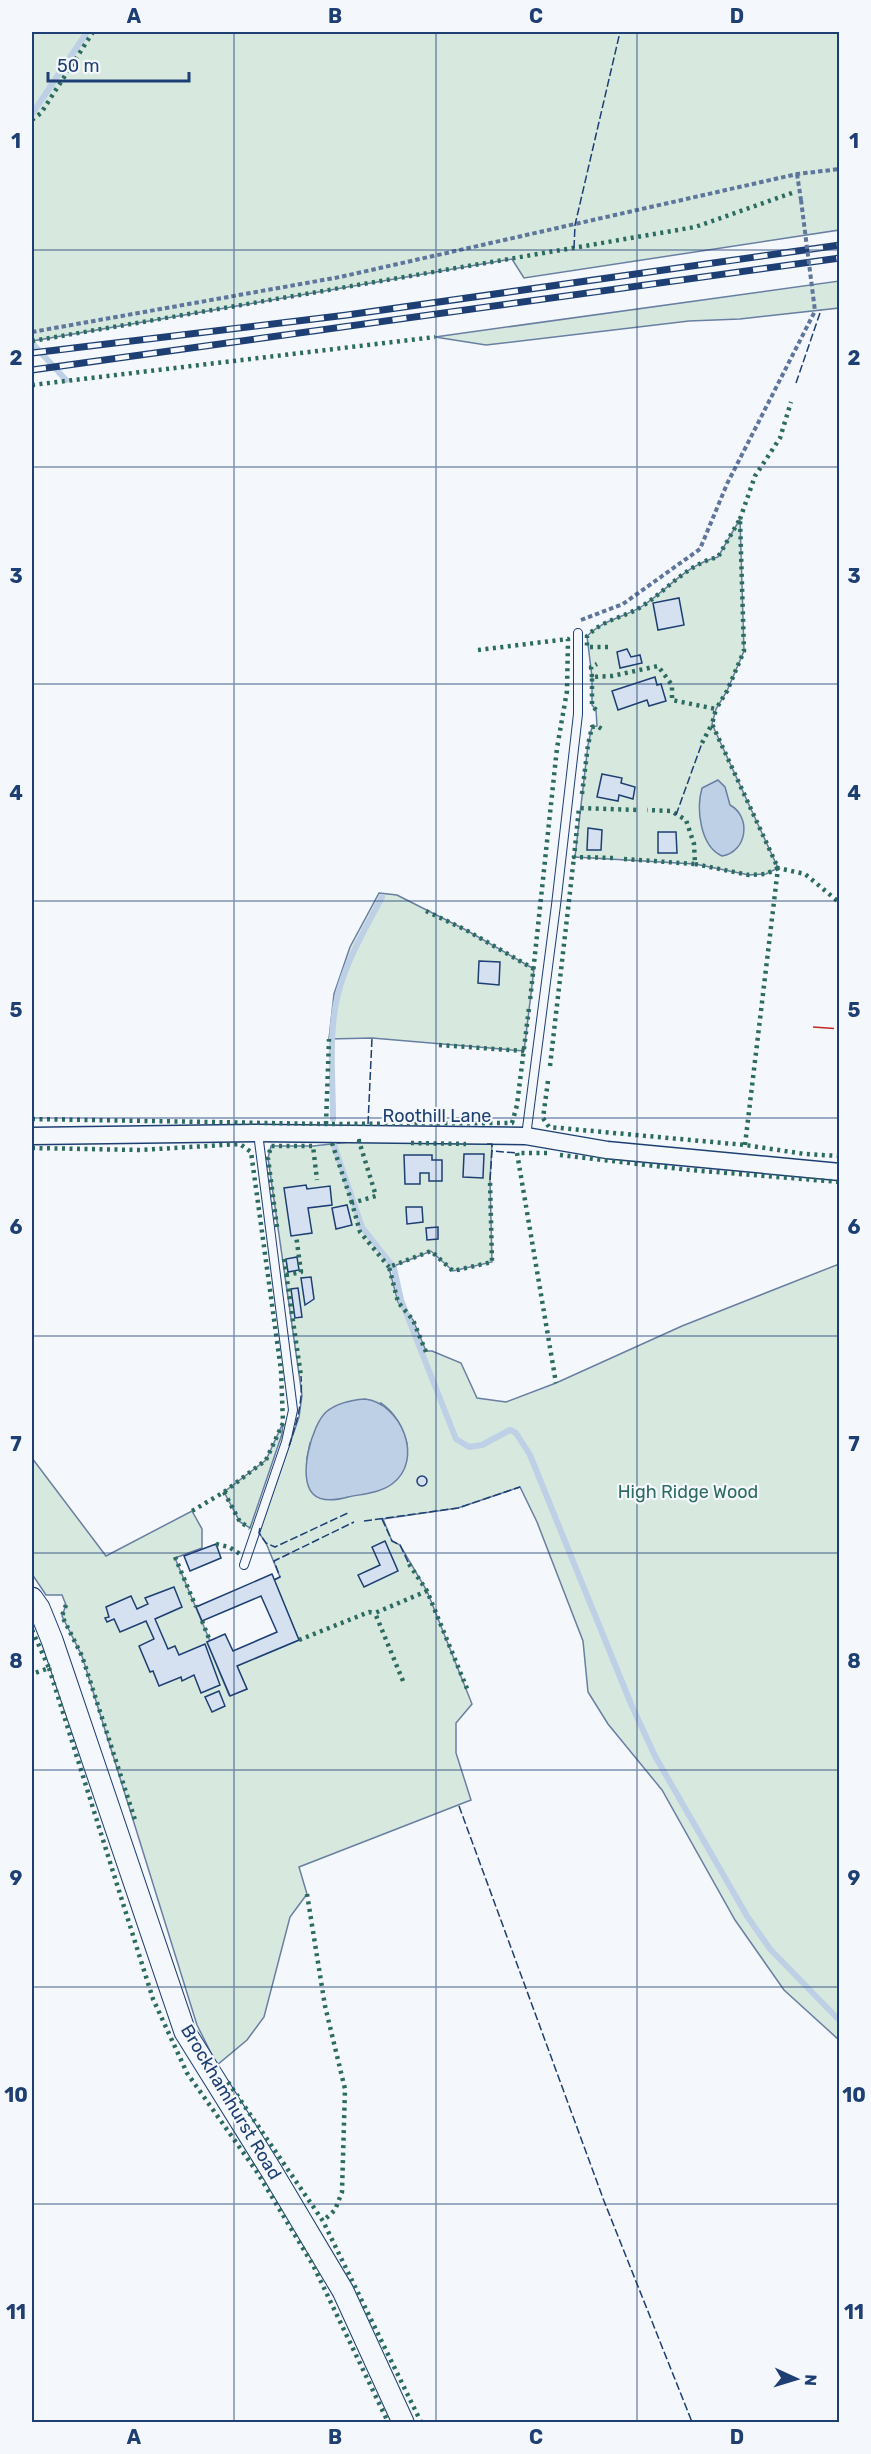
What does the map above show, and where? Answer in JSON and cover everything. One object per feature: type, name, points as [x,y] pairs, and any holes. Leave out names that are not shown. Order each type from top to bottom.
[{"type":"street","name":"Roothill Lane","points":[[32,1136],[258,1133],[526,1136],[608,1150],[840,1172]]},
{"type":"street","name":"Brockhamhurst Road","points":[[32,1598],[39,1608],[52,1640],[185,2032],[272,2170],[343,2290],[403,2422]]},
{"type":"lane","points":[[526,1136],[555,916],[578,714],[578,633]]},
{"type":"lane","points":[[244,1565],[286,1442],[293,1410],[258,1133]]},
{"type":"path","points":[[32,332],[340,277],[797,174],[840,170]]},
{"type":"path","points":[[578,633],[579,621],[623,604],[700,549],[727,484],[815,311],[797,174]]},
{"type":"green space","points":[[32,32],[839,32],[839,230],[524,278],[512,259],[32,341]]},
{"type":"green space","points":[[839,281],[839,308],[740,319],[689,321],[486,345],[435,337]]},
{"type":"green space","points":[[740,519],[744,651],[727,691],[716,709],[712,724],[778,868],[766,874],[749,875],[695,864],[575,857],[588,745],[592,727],[597,726],[596,710],[592,705],[592,677],[587,636],[601,625],[644,605],[697,565],[718,557]]},
{"type":"green space","points":[[379,893],[397,895],[466,930],[534,969],[524,1051],[372,1038],[329,1039],[334,994],[350,947]]},
{"type":"green space","name":"High Ridge Wood","points":[[359,1141],[492,1144],[490,1180],[492,1262],[453,1271],[431,1251],[389,1268],[398,1302],[413,1320],[426,1351],[432,1351],[461,1363],[477,1398],[506,1402],[556,1383],[682,1326],[839,1264],[839,2040],[784,1990],[735,1920],[662,1790],[608,1724],[588,1692],[583,1641],[537,1522],[520,1487],[458,1508],[383,1519],[392,1541],[400,1545],[427,1591],[472,1704],[456,1723],[456,1753],[471,1800],[299,1867],[307,1894],[290,1917],[264,2017],[247,2040],[217,2065],[197,2025],[82,1656],[62,1616],[66,1605],[62,1595],[46,1595],[32,1574],[32,1458],[106,1556],[192,1511],[202,1529],[202,1548],[175,1558],[210,1641],[207,1642],[229,1695],[247,1689],[237,1666],[299,1640],[274,1580],[280,1577],[266,1543],[259,1533],[299,1417],[302,1395],[268,1158],[271,1146],[313,1146]],"holes":[[[381,1403],[398,1421],[407,1444],[307,1478],[310,1443]]]},
{"type":"green space","points":[[283,1423],[282,1434],[250,1528],[240,1522],[224,1492],[266,1460]]},
{"type":"water","points":[[718,780],[725,787],[730,805],[742,817],[744,825],[744,834],[737,848],[722,856],[715,851],[704,836],[700,816],[702,788]]},
{"type":"water","points":[[365,1399],[378,1403],[398,1421],[407,1448],[407,1461],[402,1474],[392,1484],[376,1491],[334,1500],[321,1499],[313,1494],[306,1476],[308,1452],[316,1428],[326,1412],[335,1406]]},
{"type":"building","points":[[679,598],[684,625],[658,630],[653,603]]},
{"type":"building","points":[[627,649],[631,657],[640,655],[642,663],[620,668],[617,652]]},
{"type":"building","points":[[655,677],[657,685],[661,684],[666,701],[649,706],[647,700],[618,710],[612,691]]},
{"type":"building","points":[[602,774],[622,778],[621,783],[635,787],[633,799],[619,795],[618,801],[597,797]]},
{"type":"building","points":[[588,828],[602,830],[601,850],[587,850]]},
{"type":"building","points":[[658,832],[676,832],[677,853],[658,853]]},
{"type":"building","points":[[479,961],[500,962],[499,985],[478,983]]},
{"type":"building","points":[[464,1154],[484,1154],[483,1178],[463,1177]]},
{"type":"building","points":[[404,1155],[432,1155],[432,1160],[442,1160],[442,1181],[429,1181],[429,1173],[420,1173],[420,1184],[405,1184]]},
{"type":"building","points":[[306,1185],[307,1189],[330,1186],[332,1205],[308,1208],[312,1233],[291,1236],[284,1188]]},
{"type":"building","points":[[347,1205],[352,1225],[336,1229],[332,1208]]},
{"type":"building","points":[[406,1207],[422,1207],[423,1222],[407,1224]]},
{"type":"building","points":[[438,1227],[438,1239],[427,1240],[426,1228]]},
{"type":"building","points":[[297,1257],[299,1270],[288,1272],[286,1259]]},
{"type":"building","points":[[311,1277],[314,1299],[305,1305],[301,1278]]},
{"type":"building","points":[[298,1288],[302,1317],[295,1318],[291,1289]]},
{"type":"building","points":[[422,1476],[426,1477],[426,1485],[422,1486],[418,1485],[417,1481],[418,1477]]},
{"type":"building","points":[[385,1541],[398,1571],[364,1587],[358,1575],[380,1565],[372,1547]]},
{"type":"building","points":[[216,1544],[221,1558],[190,1571],[184,1556]]},
{"type":"building","points":[[272,1574],[299,1640],[237,1666],[247,1689],[230,1696],[207,1642],[225,1634],[233,1651],[277,1632],[261,1596],[202,1621],[196,1607]]},
{"type":"building","points":[[174,1587],[182,1607],[155,1619],[168,1649],[175,1646],[179,1655],[205,1644],[220,1685],[201,1693],[194,1675],[182,1681],[181,1677],[159,1686],[139,1646],[154,1639],[146,1621],[120,1632],[114,1619],[107,1622],[105,1618],[109,1617],[106,1607],[131,1596],[137,1609],[148,1604],[145,1598]]},
{"type":"building","points":[[219,1691],[225,1706],[212,1712],[205,1697]]},
{"type":"waterway","points":[[32,114],[87,32]]},
{"type":"waterway","points":[[32,343],[66,380]]},
{"type":"waterway","points":[[333,1119],[332,1040],[338,994],[352,956],[382,897]]},
{"type":"waterway","points":[[334,1145],[362,1227],[394,1268],[401,1300],[456,1439],[469,1447],[482,1445],[510,1430],[516,1433],[530,1455],[631,1704],[655,1756],[747,1916],[770,1949],[840,2021]]},
{"type":"railway","points":[[32,353],[347,315],[840,245]]},
{"type":"railway","points":[[32,370],[840,258]]},
{"type":"hedge","points":[[32,120],[41,113],[93,32]]},
{"type":"hedge","points":[[32,341],[695,227],[792,193]]},
{"type":"hedge","points":[[32,385],[435,337]]},
{"type":"hedge","points":[[740,519],[755,476],[780,438],[791,402]]},
{"type":"hedge","points":[[608,647],[587,647],[587,636],[601,625],[644,605],[697,565],[718,557],[740,519],[744,651],[727,691],[716,709]]},
{"type":"hedge","points":[[478,650],[568,639],[567,691],[557,748],[530,1001]]},
{"type":"hedge","points":[[592,677],[591,667],[597,664]]},
{"type":"hedge","points":[[596,710],[592,705],[592,677],[612,676],[658,666],[672,685],[672,700],[716,709],[712,724]]},
{"type":"hedge","points":[[695,864],[749,875],[766,874],[778,868],[712,724],[702,743]]},
{"type":"hedge","points":[[582,794],[592,727],[597,726],[602,729]]},
{"type":"hedge","points":[[613,858],[574,857],[579,808],[639,810]]},
{"type":"hedge","points":[[624,859],[695,864],[694,844],[686,820],[671,811],[647,810]]},
{"type":"hedge","points":[[550,1066],[574,857]]},
{"type":"hedge","points":[[745,1145],[778,868],[805,874],[840,903]]},
{"type":"hedge","points":[[426,911],[466,930],[534,969]]},
{"type":"hedge","points":[[32,1119],[326,1124],[512,1123],[517,1105],[529,1008]]},
{"type":"hedge","points":[[326,1124],[329,1039]]},
{"type":"hedge","points":[[439,1045],[524,1051]]},
{"type":"hedge","points":[[548,1081],[543,1118],[549,1127],[840,1156]]},
{"type":"hedge","points":[[361,1141],[359,1141],[376,1196],[352,1203],[360,1232],[389,1267]]},
{"type":"hedge","points":[[332,1143],[352,1203]]},
{"type":"hedge","points":[[411,1143],[466,1144]]},
{"type":"hedge","points":[[32,1148],[140,1150],[240,1144],[251,1152],[281,1370],[283,1423],[266,1460],[224,1492],[192,1511]]},
{"type":"hedge","points":[[277,1227],[268,1158],[271,1146],[313,1146],[317,1180]]},
{"type":"hedge","points":[[547,1153],[517,1153],[556,1383]]},
{"type":"hedge","points":[[560,1155],[690,1170],[840,1182]]},
{"type":"hedge","points":[[426,1352],[413,1320],[398,1302],[389,1267],[431,1251],[453,1271],[492,1262],[490,1180]]},
{"type":"hedge","points":[[286,1275],[301,1272],[296,1235]]},
{"type":"hedge","points":[[284,1259],[301,1376]]},
{"type":"hedge","points":[[224,1492],[240,1522],[250,1528]]},
{"type":"hedge","points":[[216,1544],[229,1547],[240,1554]]},
{"type":"hedge","points":[[175,1557],[196,1607]]},
{"type":"hedge","points":[[409,1564],[427,1591],[468,1691]]},
{"type":"hedge","points":[[403,1681],[375,1613],[427,1591]]},
{"type":"hedge","points":[[66,1605],[62,1616],[82,1656],[136,1823]]},
{"type":"hedge","points":[[299,1640],[369,1612],[375,1613]]},
{"type":"hedge","points":[[202,1621],[210,1641]]},
{"type":"hedge","points":[[32,1630],[49,1668],[32,1674]]},
{"type":"hedge","points":[[49,1668],[153,1999],[187,2073],[257,2172],[313,2265],[388,2422]]},
{"type":"hedge","points":[[307,1894],[325,2006],[345,2089],[342,2192],[335,2210],[323,2221]]},
{"type":"hedge","points":[[228,2082],[323,2221],[421,2422]]},
{"type":"fence","points":[[574,248],[575,225],[620,32]]},
{"type":"fence","points":[[796,383],[821,310]]},
{"type":"fence","points":[[676,815],[702,743]]},
{"type":"fence","points":[[368,1124],[372,1038]]},
{"type":"fence","points":[[487,1144],[492,1144],[492,1151]]},
{"type":"fence","points":[[490,1180],[492,1151],[517,1153]]},
{"type":"fence","points":[[289,1446],[299,1412],[301,1376]]},
{"type":"fence","points":[[364,1521],[458,1508],[520,1487]]},
{"type":"fence","points":[[260,1528],[259,1533],[266,1543],[275,1547],[350,1512]]},
{"type":"fence","points":[[382,1519],[392,1541],[400,1545],[409,1564]]},
{"type":"fence","points":[[274,1580],[280,1577],[274,1561],[354,1522]]},
{"type":"fence","points":[[459,1806],[604,2201],[692,2422]]},
{"type":"power","points":[[813,1027],[840,1029]]}]
